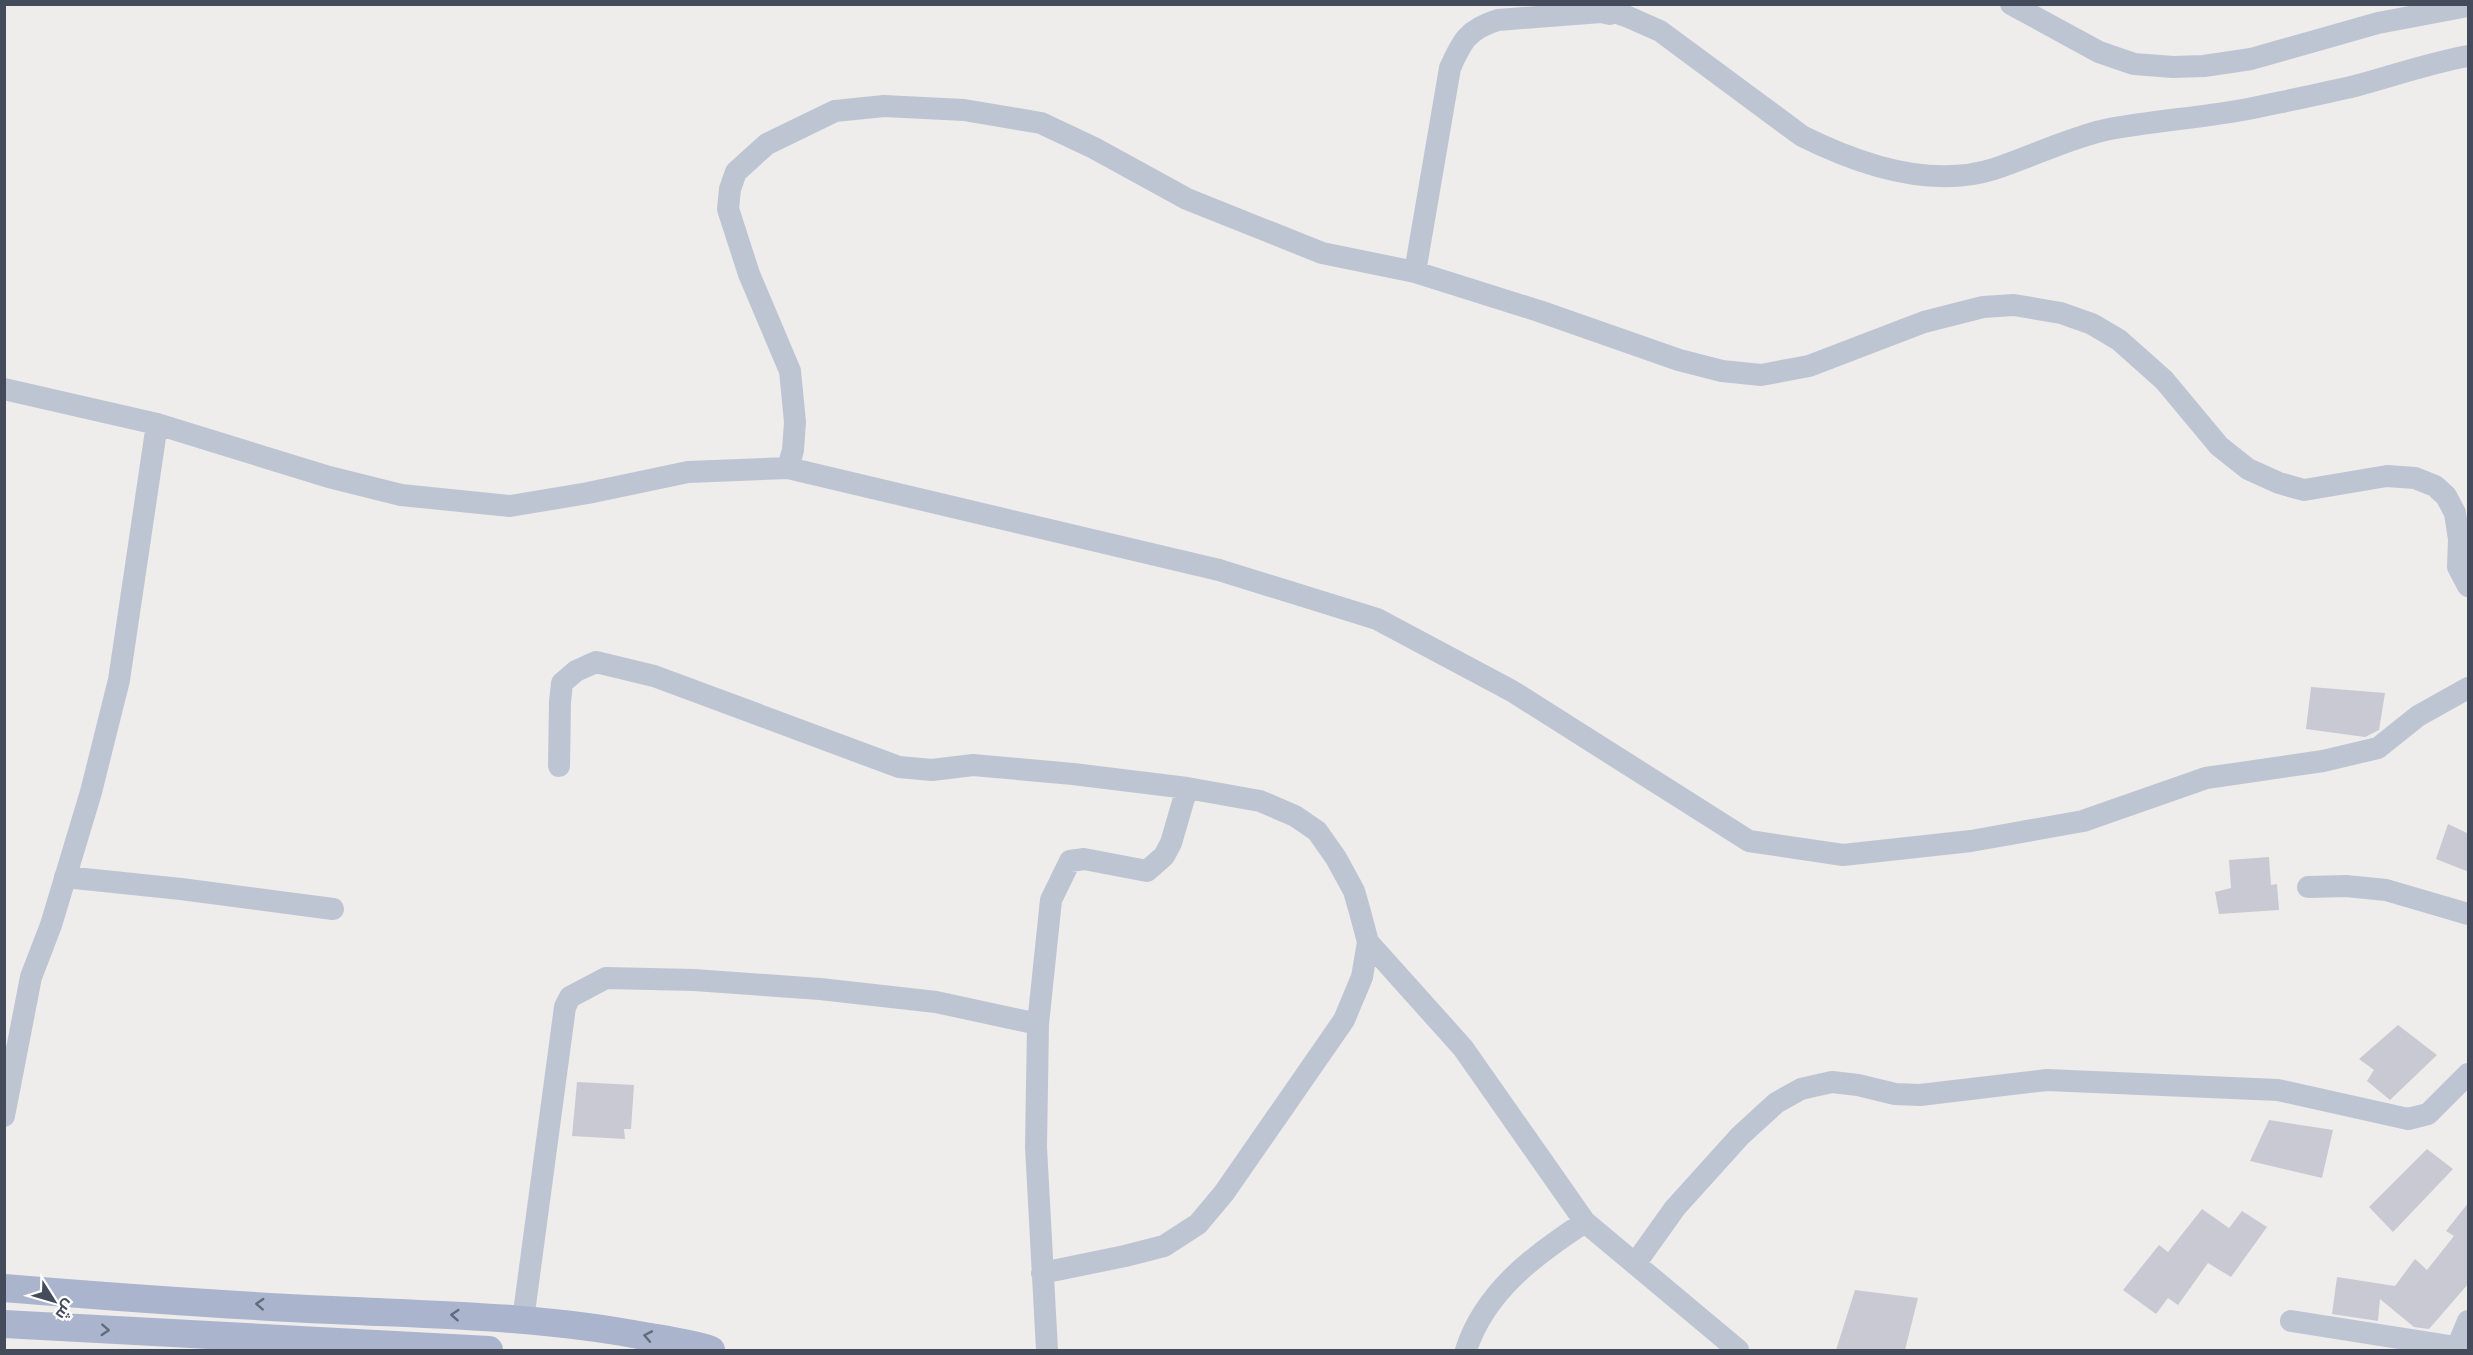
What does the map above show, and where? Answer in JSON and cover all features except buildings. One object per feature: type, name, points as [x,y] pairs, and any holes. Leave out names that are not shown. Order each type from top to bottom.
[{"type":"main road","points":[[4,1288],[523,1320],[623,1332],[711,1350]]},
{"type":"main road","points":[[4,1324],[322,1345],[489,1350]]},
{"type":"street","points":[[1591,4],[1660,31],[1802,136],[1825,148],[1861,161],[1913,174],[1954,175],[1990,170],[2072,139],[2103,130],[2252,108],[2353,86],[2432,63],[2469,56]]},
{"type":"street","points":[[2011,4],[2099,52],[2134,64],[2173,68],[2251,59],[2378,23],[2469,6]]},
{"type":"street","points":[[1415,272],[1450,68],[1462,42],[1483,24],[1498,20],[1601,12],[1626,16]]},
{"type":"street","points":[[788,468],[793,450],[795,422],[790,371],[749,274],[728,209],[730,189],[736,172],[767,144],[835,111],[884,106],[964,110],[1041,123],[1094,148],[1187,199],[1322,253],[1415,272],[1539,310],[1679,360],[1722,371],[1761,375],[1809,366],[1924,322],[1983,307],[2014,305],[2061,313],[2092,324],[2119,340],[2164,380],[2219,446],[2258,474],[2304,490],[2387,476],[2415,478],[2434,486],[2446,496],[2455,513],[2459,539],[2458,567],[2469,586]]},
{"type":"street","points":[[4,389],[157,424],[328,477],[401,495],[510,506],[588,493],[688,472],[788,468],[1220,570],[1377,619],[1512,691],[1749,841],[1843,855],[1971,841],[2083,821],[2206,778],[2323,761],[2378,748],[2418,716],[2469,688]]},
{"type":"street","points":[[4,1116],[31,977],[51,925],[91,792],[119,680],[157,424]]},
{"type":"street","points":[[560,766],[562,683],[576,671],[596,662],[654,676],[899,767],[932,770],[973,765],[1187,788],[1260,801],[1295,816],[1317,831],[1336,858],[1354,891],[1368,942],[1362,976],[1344,1020],[1224,1193],[1198,1224],[1164,1245],[1125,1256],[1042,1273]]},
{"type":"street","points":[[1047,1350],[1036,1147],[1038,1024],[1051,900],[1070,861],[1084,860],[1147,871],[1164,856],[1171,843],[1187,788]]},
{"type":"street","points":[[64,876],[333,909]]},
{"type":"street","points":[[2308,886],[2346,886],[2386,890],[2469,914]]},
{"type":"street","points":[[1368,942],[1463,1048],[1585,1222],[1738,1350]]},
{"type":"street","points":[[523,1320],[565,1007],[570,997],[606,978],[694,981],[820,989],[936,1002],[1038,1024]]},
{"type":"street","points":[[1635,1264],[1675,1208],[1740,1136],[1776,1103],[1801,1089],[1814,1086],[1832,1082],[1858,1085],[1895,1094],[1920,1095],[2047,1080],[2278,1090],[2408,1119],[2428,1114],[2469,1074]]},
{"type":"street","points":[[1466,1350],[1482,1315],[1522,1266],[1540,1251],[1585,1222]]},
{"type":"street","points":[[322,1345],[332,1310]]},
{"type":"street","points":[[2291,1321],[2456,1349],[2469,1321]]}]
